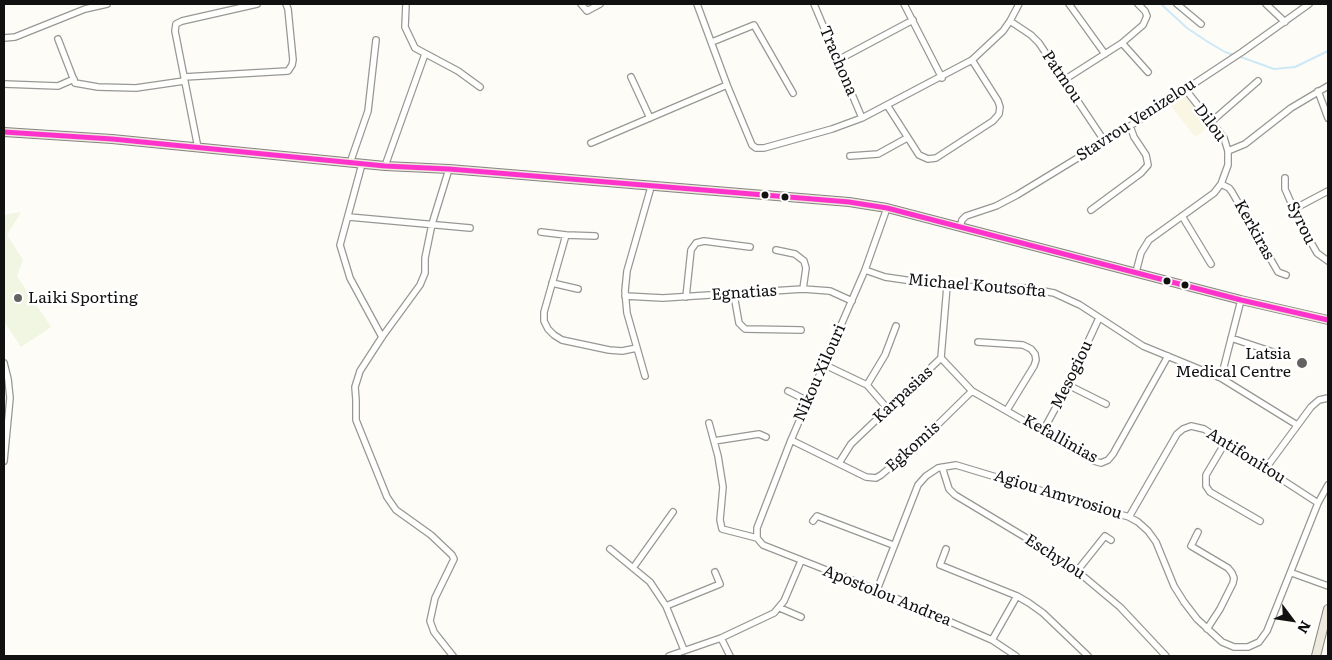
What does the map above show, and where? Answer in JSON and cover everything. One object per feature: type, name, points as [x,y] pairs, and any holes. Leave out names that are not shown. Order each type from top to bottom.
[{"type":"main road","points":[[4,132],[112,139],[385,166],[849,202],[887,208],[1241,300],[1328,320]]},
{"type":"main road","points":[[1316,656],[1328,609]]},
{"type":"street","points":[[4,38],[16,37],[84,6],[107,4]]},
{"type":"street","points":[[198,148],[174,31],[176,24],[257,4]]},
{"type":"street","points":[[58,39],[75,83],[98,87],[136,88],[184,79],[288,71],[293,60],[286,4]]},
{"type":"street","points":[[406,4],[405,27],[415,48],[458,71],[480,87]]},
{"type":"street","points":[[581,4],[587,11],[600,4]]},
{"type":"street","points":[[697,4],[752,145],[760,149],[832,129],[862,118],[942,78],[972,60],[993,41],[1010,21],[1018,4]]},
{"type":"street","name":"Trachona","points":[[814,4],[862,118]]},
{"type":"street","points":[[904,4],[942,78]]},
{"type":"street","points":[[1069,4],[1105,54]]},
{"type":"street","points":[[1064,80],[1122,43],[1143,25],[1147,19],[1145,11],[1138,4]]},
{"type":"street","points":[[1177,4],[1201,24]]},
{"type":"street","points":[[1266,4],[1284,22]]},
{"type":"street","name":"Stavrou Venizelou","points":[[960,227],[962,220],[966,216],[1006,201],[1105,142],[1242,52],[1309,4]]},
{"type":"street","points":[[838,60],[913,20]]},
{"type":"street","name":"Patmou","points":[[1010,21],[1036,40],[1105,142]]},
{"type":"street","points":[[712,42],[754,25],[793,93]]},
{"type":"street","points":[[350,163],[368,111],[376,40]]},
{"type":"street","points":[[1122,43],[1148,72]]},
{"type":"street","points":[[385,166],[424,54]]},
{"type":"street","points":[[887,105],[919,155],[925,159],[932,159],[996,118],[1000,112],[999,104],[972,60]]},
{"type":"street","points":[[631,77],[650,118]]},
{"type":"street","points":[[4,84],[58,86],[74,79]]},
{"type":"street","points":[[1212,122],[1258,81]]},
{"type":"street","points":[[591,143],[727,85]]},
{"type":"street","points":[[1228,151],[1245,144],[1290,108],[1328,86]]},
{"type":"street","name":"Dilou","points":[[1185,89],[1221,134],[1228,151],[1229,159],[1221,184]]},
{"type":"street","points":[[1318,91],[1328,118]]},
{"type":"street","points":[[1091,210],[1141,173],[1148,165],[1146,155],[1134,137],[1130,126]]},
{"type":"street","points":[[850,156],[883,152],[907,138]]},
{"type":"street","points":[[362,164],[340,245],[350,278],[382,337]]},
{"type":"street","points":[[449,170],[432,224],[425,258],[425,273],[420,286],[382,337],[360,371],[355,387],[356,420],[387,497],[396,510],[431,535],[454,559],[434,598],[430,621],[434,632],[453,656]]},
{"type":"street","name":"Syrou","points":[[1285,178],[1285,189],[1315,250],[1328,261]]},
{"type":"street","points":[[1136,272],[1146,243],[1214,193],[1221,184]]},
{"type":"street","name":"Kerkiras","points":[[1221,184],[1232,192],[1278,272],[1286,275]]},
{"type":"street","points":[[645,376],[627,313],[625,296],[626,275],[651,187]]},
{"type":"street","points":[[1294,209],[1328,191]]},
{"type":"street","name":"Nikou Xilouri","points":[[757,538],[757,528],[808,401],[865,270],[887,208]]},
{"type":"street","points":[[349,216],[470,228]]},
{"type":"street","points":[[1182,216],[1211,264]]},
{"type":"street","points":[[541,232],[595,236]]},
{"type":"street","points":[[566,235],[544,312],[544,321],[548,329],[554,336],[562,340],[608,350],[622,351],[637,348]]},
{"type":"street","name":"Egnatias","points":[[686,297],[691,252],[695,244],[704,241],[750,248]]},
{"type":"street","points":[[776,250],[795,254],[804,261],[806,268],[803,289]]},
{"type":"street","name":"Michael Koutsofta","points":[[865,270],[885,277],[947,286],[1020,287],[1040,290],[1067,298],[1134,341],[1221,378],[1297,425]]},
{"type":"street","points":[[552,284],[578,289]]},
{"type":"street","name":"Karpasias","points":[[839,463],[848,448],[887,408],[925,376],[941,358],[947,286]]},
{"type":"street","name":"Egnatias","points":[[625,296],[663,298],[734,295],[803,289],[830,291],[852,301]]},
{"type":"street","points":[[734,295],[739,324],[744,329],[801,330]]},
{"type":"street","points":[[1221,378],[1241,300]]},
{"type":"street","name":"Mesogiou","points":[[1043,431],[1068,385],[1099,318]]},
{"type":"street","points":[[867,384],[885,354],[896,326]]},
{"type":"street","points":[[1232,338],[1282,355]]},
{"type":"street","points":[[978,342],[1023,345],[1031,349],[1034,354],[1036,360],[1034,366],[1007,410]]},
{"type":"street","name":"Kefallinias","points":[[941,358],[972,391],[1099,463],[1106,462],[1113,454],[1168,356]]},
{"type":"street","points":[[4,363],[10,391],[4,461]]},
{"type":"street","points":[[825,365],[867,384],[887,408]]},
{"type":"street","points":[[1068,385],[1106,404]]},
{"type":"street","name":"Egkomis","points":[[792,440],[872,479],[879,477],[917,445],[972,391]]},
{"type":"street","points":[[788,392],[808,401]]},
{"type":"street","points":[[1266,468],[1314,405],[1319,400],[1328,398]]},
{"type":"street","points":[[709,423],[714,441],[759,434],[766,437]]},
{"type":"street","name":"Antifonitou","points":[[1129,517],[1175,437],[1188,426],[1197,427],[1225,443],[1318,503]]},
{"type":"street","name":"Apostolou Andrea","points":[[714,441],[722,487],[720,520],[722,529],[757,538],[763,545],[876,590],[992,640],[1016,656]]},
{"type":"street","points":[[1225,443],[1206,475],[1206,486],[1212,493],[1260,521]]},
{"type":"street","name":"Agiou Amvrosiou","points":[[942,467],[952,465],[967,467],[1129,517],[1142,525],[1154,538],[1177,592],[1189,609],[1222,642],[1234,647],[1244,648],[1256,644],[1267,631],[1292,573],[1318,503],[1328,485]]},
{"type":"street","points":[[876,590],[918,485],[930,473],[942,467]]},
{"type":"street","name":"Eschylou","points":[[942,467],[947,484],[955,495],[1078,571],[1120,607],[1165,656]]},
{"type":"street","points":[[633,568],[673,512]]},
{"type":"street","points":[[813,521],[817,516],[893,546]]},
{"type":"street","points":[[1198,532],[1190,546],[1228,568],[1234,578],[1220,610],[1207,629]]},
{"type":"street","points":[[1078,571],[1105,536],[1111,540]]},
{"type":"street","points":[[610,549],[650,582],[666,606],[684,650]]},
{"type":"street","points":[[946,549],[940,565],[1017,596],[1038,610],[1088,656]]},
{"type":"street","points":[[668,656],[721,638],[766,618],[780,608],[801,561]]},
{"type":"street","points":[[666,606],[720,584],[716,572]]},
{"type":"street","points":[[1292,573],[1328,586]]},
{"type":"street","points":[[992,640],[1017,596]]},
{"type":"street","points":[[780,608],[801,617]]},
{"type":"street","points":[[721,638],[730,656]]},
{"type":"shaded area","points":[[1185,93],[1211,125],[1195,137],[1170,105]]},
{"type":"green space","name":"Laiki Sporting","points":[[21,212],[7,235],[23,260],[17,276],[51,327],[21,347],[4,321],[4,215]]},
{"type":"waterway","points":[[1161,4],[1187,28],[1225,52],[1234,55]]},
{"type":"waterway","points":[[1238,56],[1274,69],[1295,67],[1328,51]]},
{"type":"transit line","points":[[4,132],[112,139],[385,166],[449,169],[849,202],[887,208],[1241,300],[1328,320]]},
{"type":"place","name":"Laiki Sporting","points":[[18,298]]},
{"type":"place","name":"Latsia Medical Centre","points":[[1302,363]]}]
